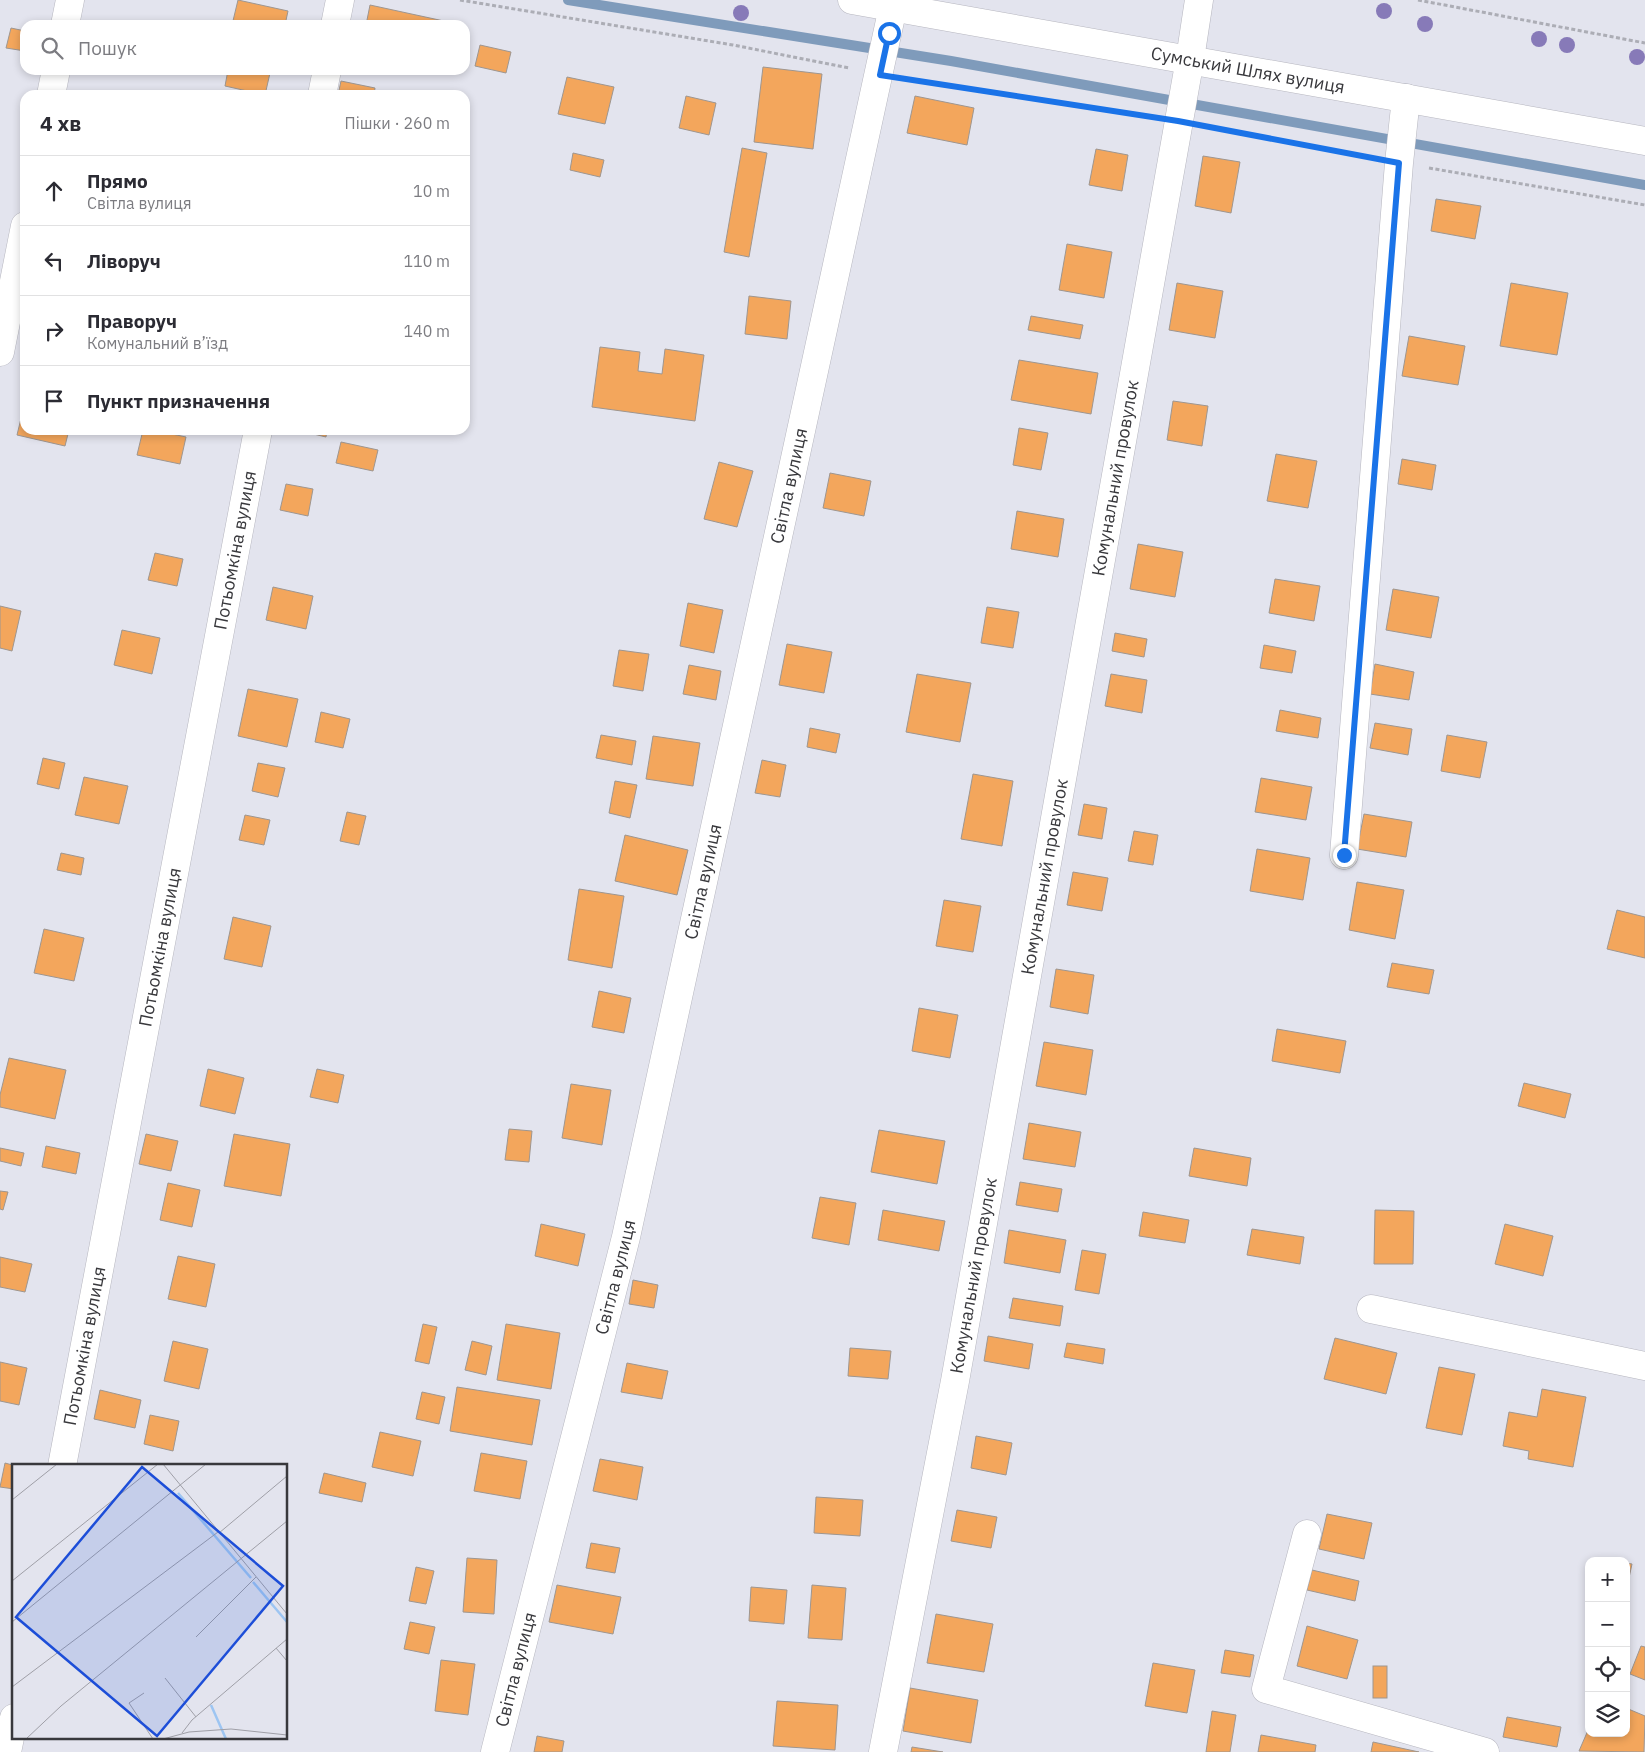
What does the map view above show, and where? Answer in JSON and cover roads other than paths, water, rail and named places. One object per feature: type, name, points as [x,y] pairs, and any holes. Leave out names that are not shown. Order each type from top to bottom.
[{"type":"street","points":[[66,20],[70,0]]},
{"type":"street","points":[[337,20],[340,0]]},
{"type":"street","name":"Сумський Шлях вулиця","points":[[852,0],[901,5],[1645,141]]},
{"type":"street","name":"Комунальний провулок","points":[[883,1752],[954,1381],[1199,0]]},
{"type":"street","name":"Світла вулиця","points":[[495,1752],[626,1237],[880,75],[901,5]]},
{"type":"street","points":[[52,90],[55,75]]},
{"type":"street","points":[[323,90],[326,75]]},
{"type":"street","points":[[1344,855],[1399,163],[1406,98]]},
{"type":"street","points":[[0,352],[20,251]]},
{"type":"street","name":"Потьомкіна вулиця","points":[[62,1464],[257,435]]},
{"type":"street","points":[[1370,1309],[1645,1366]]},
{"type":"street","points":[[1307,1534],[1266,1689],[1484,1752]]},
{"type":"street","points":[[7,1752],[12,1728]]},
{"type":"waterway","points":[[568,0],[951,61],[1645,185]]}]
